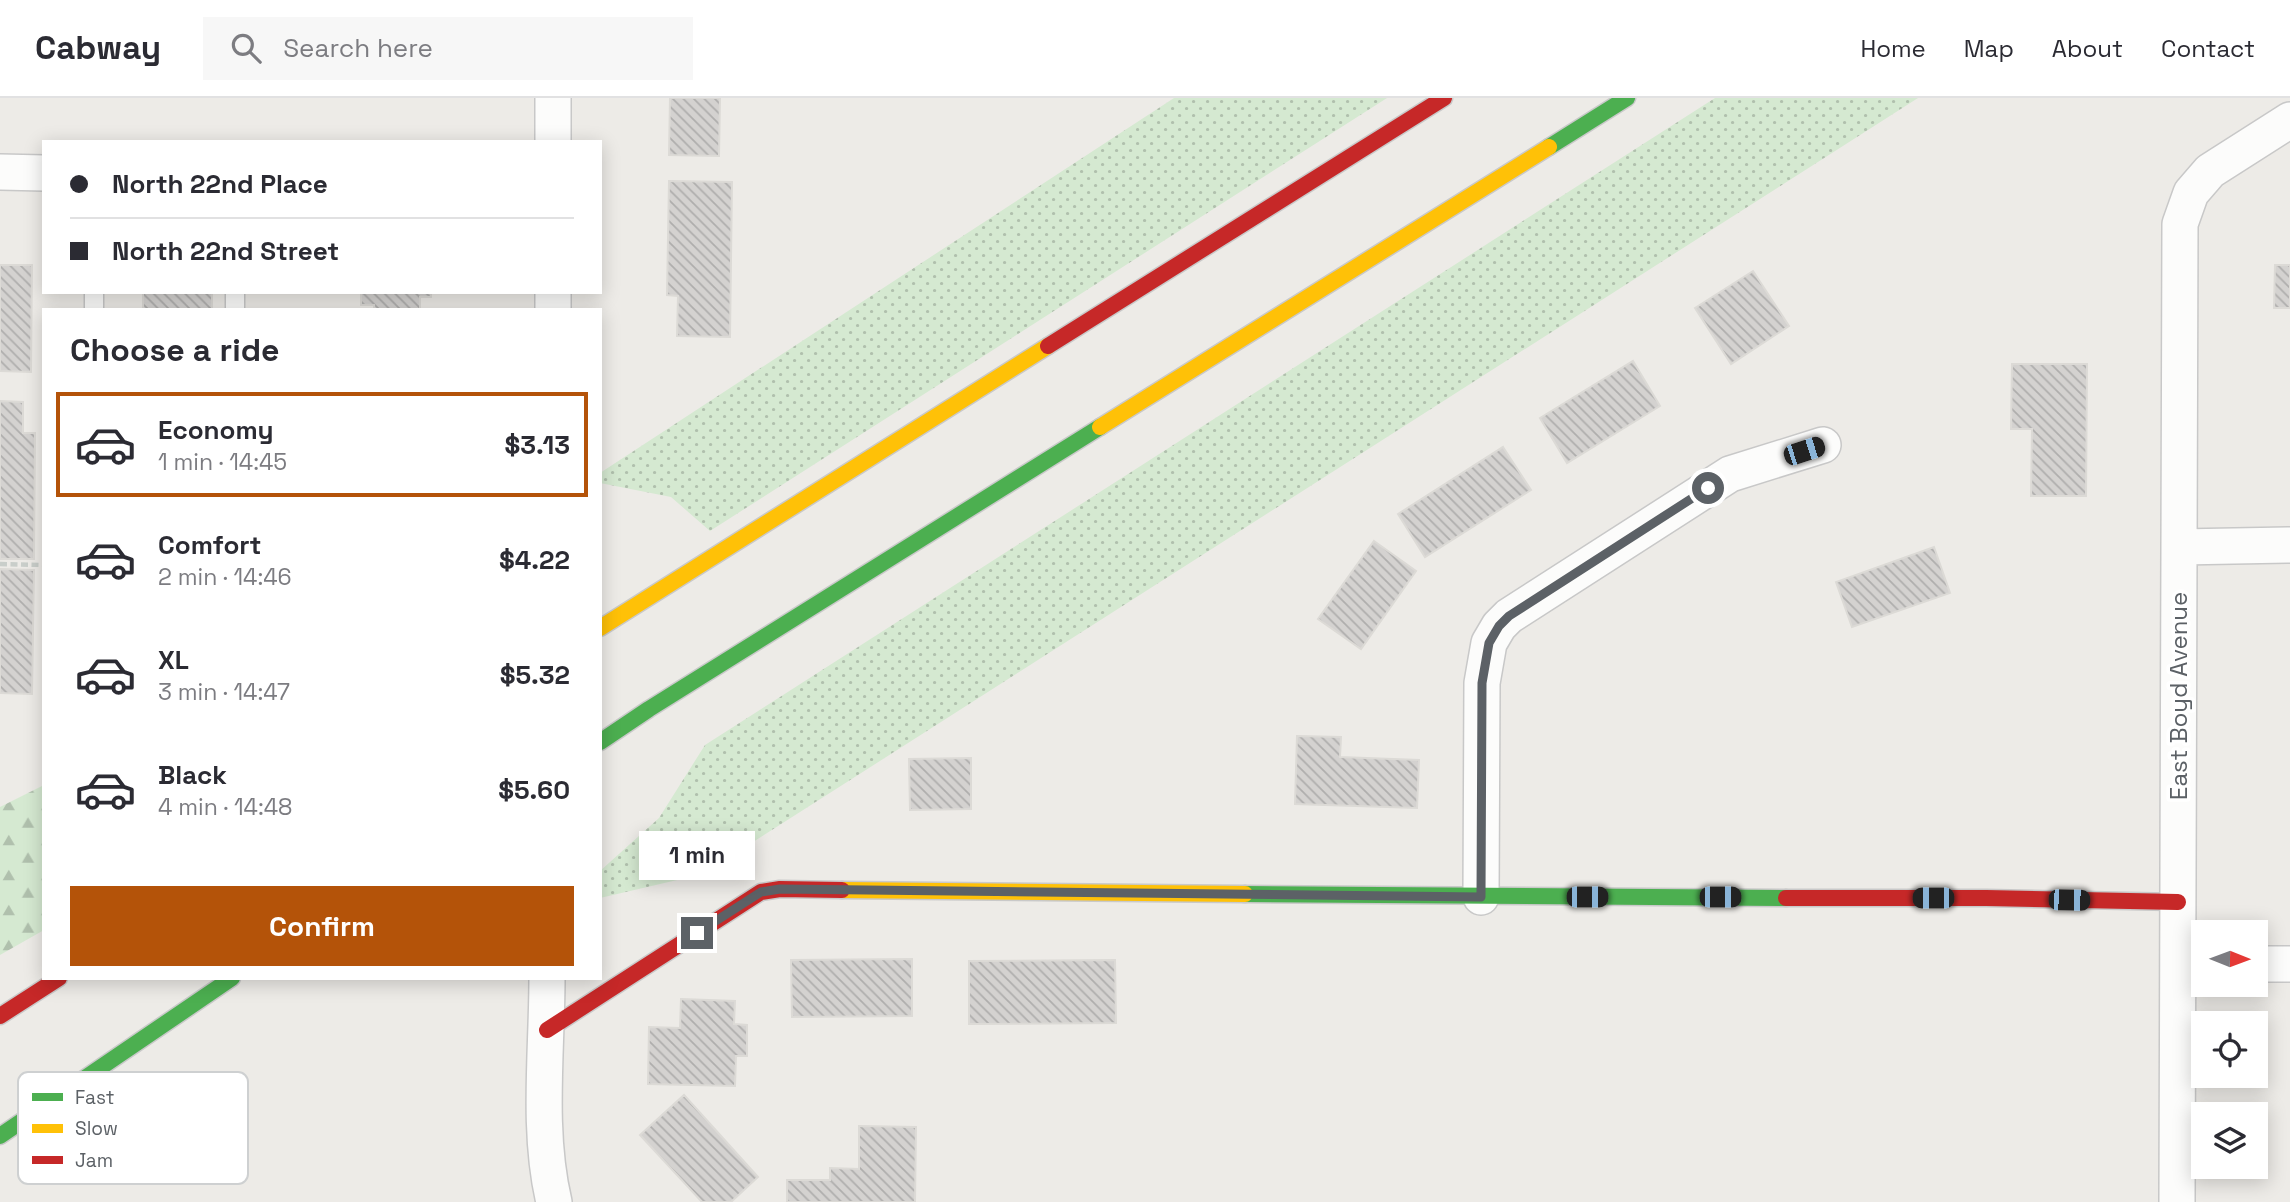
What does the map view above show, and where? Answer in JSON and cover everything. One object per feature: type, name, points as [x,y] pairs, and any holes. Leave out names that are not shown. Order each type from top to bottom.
[{"type":"main road","points":[[602,627],[1444,98]]},
{"type":"main road","points":[[602,741],[1627,98]]},
{"type":"main road","points":[[547,1030],[761,892],[780,889],[2178,902]]},
{"type":"main road","points":[[11,990],[42,973]]},
{"type":"main road","points":[[0,1016],[56,980]]},
{"type":"main road","points":[[94,1072],[229,980]]},
{"type":"main road","points":[[0,1136],[18,1124]]},
{"type":"street","points":[[553,98],[553,140]]},
{"type":"street","name":"East Boyd Avenue","points":[[2177,1202],[2191,963],[2178,902],[2180,224],[2191,192],[2210,171],[2290,120]]},
{"type":"street","points":[[0,172],[42,173]]},
{"type":"street","points":[[1481,897],[1482,683],[1489,643],[1499,626],[1509,616],[1730,474],[1823,445]]},
{"type":"street","points":[[2180,547],[2290,545]]},
{"type":"street","points":[[2268,964],[2290,964]]},
{"type":"street","points":[[547,980],[547,1172],[554,1202]]},
{"type":"path","points":[[0,564],[42,565]]},
{"type":"green space","points":[[1174,98],[1387,98],[710,531],[671,497],[602,483],[602,472]]},
{"type":"green space","points":[[1715,98],[1918,98],[703,874],[602,898],[602,869],[659,818],[705,745]]},
{"type":"green space","points":[[42,786],[42,931],[0,955],[0,807]]},
{"type":"building","points":[[670,98],[720,98],[719,156],[669,155]]},
{"type":"building","points":[[669,181],[732,182],[730,337],[677,336],[678,296],[667,295]]},
{"type":"building","points":[[0,265],[32,265],[31,372],[0,371]]},
{"type":"building","points":[[2275,265],[2290,265],[2290,308],[2274,308]]},
{"type":"building","points":[[1753,271],[1789,326],[1731,364],[1695,308]]},
{"type":"building","points":[[143,294],[212,294],[212,308],[143,308]]},
{"type":"building","points":[[361,294],[431,294],[431,297],[420,297],[420,308],[374,308],[374,305],[361,305]]},
{"type":"building","points":[[1633,361],[1660,406],[1567,463],[1540,418]]},
{"type":"building","points":[[2012,364],[2087,364],[2086,496],[2031,496],[2032,429],[2011,429]]},
{"type":"building","points":[[0,401],[23,402],[23,433],[35,433],[34,559],[0,559]]},
{"type":"building","points":[[1503,447],[1531,490],[1425,557],[1398,514]]},
{"type":"building","points":[[1374,541],[1416,571],[1361,649],[1318,619]]},
{"type":"building","points":[[1934,547],[1950,593],[1852,627],[1836,582]]},
{"type":"building","points":[[0,569],[34,570],[32,694],[0,693]]},
{"type":"building","points":[[1297,736],[1341,737],[1340,757],[1419,760],[1417,808],[1295,804]]},
{"type":"building","points":[[971,758],[971,809],[910,810],[909,759]]},
{"type":"building","points":[[912,959],[912,1016],[792,1017],[791,960]]},
{"type":"building","points":[[1115,960],[1116,1023],[969,1024],[969,961]]},
{"type":"building","points":[[681,999],[735,1001],[734,1024],[747,1025],[747,1056],[736,1056],[735,1086],[648,1084],[649,1027],[680,1028]]},
{"type":"building","points":[[684,1095],[758,1177],[731,1202],[702,1202],[640,1135]]},
{"type":"building","points":[[859,1126],[916,1127],[915,1202],[787,1202],[787,1180],[830,1180],[830,1168],[859,1169]]},
{"type":"traffic: fast","points":[[1549,147],[1627,98]]},
{"type":"traffic: fast","points":[[602,741],[1100,427]]},
{"type":"traffic: fast","points":[[1245,894],[1786,898]]},
{"type":"traffic: fast","points":[[94,1072],[229,980]]},
{"type":"traffic: fast","points":[[0,1136],[18,1124]]},
{"type":"traffic: slow","points":[[1100,427],[1549,147]]},
{"type":"traffic: slow","points":[[602,627],[1048,346]]},
{"type":"traffic: slow","points":[[842,890],[1245,894]]},
{"type":"traffic: jam","points":[[1048,346],[1444,98]]},
{"type":"traffic: jam","points":[[547,1030],[761,892],[780,889],[842,890]]},
{"type":"traffic: jam","points":[[1786,898],[2178,902]]},
{"type":"traffic: jam","points":[[0,1016],[56,980]]},
{"type":"route","points":[[697,933],[761,892],[780,889],[1481,897],[1482,683],[1489,643],[1509,616],[1708,488]]}]
